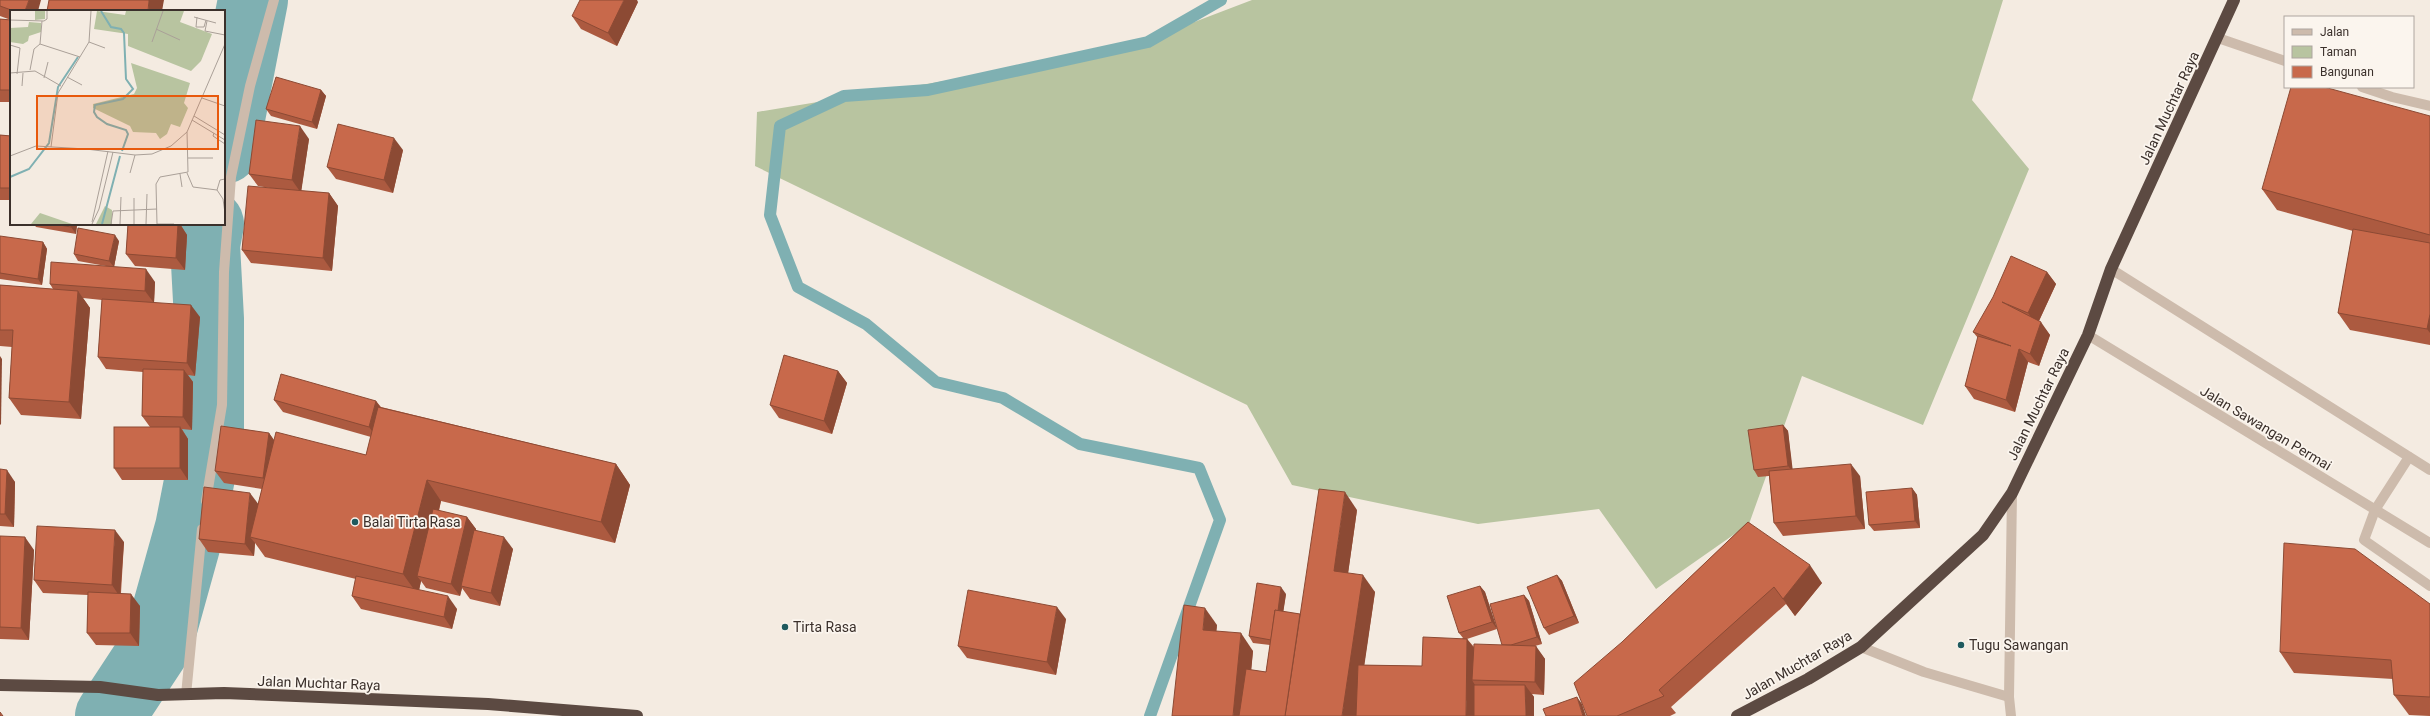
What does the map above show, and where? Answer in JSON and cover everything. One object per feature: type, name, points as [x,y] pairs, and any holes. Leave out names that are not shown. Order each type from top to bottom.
[{"type":"highway","name":"Jalan Muchtar Raya","points":[[1737,716],[1808,679],[1861,647],[1983,535],[2012,493],[2088,335],[2111,269],[2218,38],[2234,0]]},
{"type":"highway","name":"Jalan Muchtar Raya","points":[[0,685],[100,687],[158,695],[224,693],[488,704],[637,716]]},
{"type":"street","points":[[186,695],[204,514],[222,405],[224,272],[231,176],[250,86],[274,0]]},
{"type":"street","points":[[2218,38],[2284,61]]},
{"type":"street","points":[[2365,88],[2392,97],[2430,106]]},
{"type":"street","points":[[2111,269],[2430,470]]},
{"type":"street","name":"Jalan Sawangan Permai","points":[[2088,335],[2430,543]]},
{"type":"street","points":[[2409,457],[2375,510],[2364,540],[2430,586]]},
{"type":"street","points":[[2011,716],[2009,697],[2012,493]]},
{"type":"street","points":[[1861,647],[1924,672],[2009,697]]},
{"type":"green space","points":[[1252,0],[2003,0],[1972,100],[2029,169],[1923,425],[1802,376],[1749,524],[1656,589],[1599,509],[1478,524],[1292,485],[1247,405],[755,166],[757,112],[1113,53]]},
{"type":"building","points":[[0,0],[29,0],[25,10],[11,10],[0,6]]},
{"type":"building","points":[[49,0],[149,0],[148,10],[47,10]]},
{"type":"building","points":[[580,0],[624,0],[608,33],[572,16]]},
{"type":"building","points":[[0,19],[10,20],[10,90],[0,90]]},
{"type":"building","points":[[276,77],[321,90],[312,122],[266,109]]},
{"type":"building","points":[[2291,88],[2328,88],[2430,116],[2430,235],[2262,189]]},
{"type":"building","points":[[256,120],[300,126],[292,180],[249,174]]},
{"type":"building","points":[[338,124],[394,138],[384,180],[327,167]]},
{"type":"building","points":[[0,135],[10,136],[10,188],[0,188]]},
{"type":"building","points":[[248,186],[329,193],[323,258],[242,250]]},
{"type":"building","points":[[59,225],[71,225],[71,227]]},
{"type":"building","points":[[128,225],[178,225],[176,258],[126,254]]},
{"type":"building","points":[[78,228],[115,235],[109,261],[74,254]]},
{"type":"building","points":[[2353,229],[2430,243],[2430,314],[2427,329],[2338,313]]},
{"type":"building","points":[[0,236],[43,242],[38,279],[0,273]]},
{"type":"building","points":[[2011,256],[2047,272],[2028,313],[2002,302],[2041,322],[2030,354],[2019,349],[2006,400],[1965,386],[1978,336],[2011,346],[1973,332],[1993,297]]},
{"type":"building","points":[[51,262],[146,269],[145,291],[50,284]]},
{"type":"building","points":[[0,285],[78,291],[69,402],[9,398],[13,330],[0,330]]},
{"type":"building","points":[[102,299],[191,305],[187,363],[98,357]]},
{"type":"building","points":[[784,355],[838,371],[824,421],[770,405]]},
{"type":"building","points":[[143,369],[184,370],[183,417],[142,416]]},
{"type":"building","points":[[281,374],[376,401],[369,427],[274,400]]},
{"type":"building","name":"Balai Tirta Rasa","points":[[378,407],[616,464],[601,522],[427,480],[403,574],[250,537],[276,432],[366,455]]},
{"type":"building","points":[[1783,425],[1788,466],[1754,470],[1748,430]]},
{"type":"building","points":[[221,426],[269,433],[263,478],[215,471]]},
{"type":"building","points":[[114,427],[180,427],[180,468],[114,468]]},
{"type":"building","points":[[1851,464],[1856,516],[1774,523],[1769,471]]},
{"type":"building","points":[[0,469],[7,470],[5,514],[0,514]]},
{"type":"building","points":[[204,487],[250,493],[245,544],[199,539]]},
{"type":"building","points":[[1912,488],[1915,521],[1869,525],[1866,492]]},
{"type":"building","points":[[1319,489],[1345,492],[1334,571],[1363,575],[1342,716],[1285,716]]},
{"type":"building","points":[[433,509],[467,517],[451,584],[417,576]]},
{"type":"building","points":[[1748,522],[1810,565],[1783,599],[1774,587],[1659,690],[1664,696],[1617,716],[1587,716],[1574,683],[1622,642]]},
{"type":"building","points":[[37,526],[115,530],[112,585],[34,580]]},
{"type":"building","points":[[474,530],[504,537],[491,593],[461,586]]},
{"type":"building","points":[[0,536],[25,537],[21,628],[0,627]]},
{"type":"building","points":[[2284,543],[2355,549],[2430,604],[2430,697],[2394,695],[2391,660],[2280,652]]},
{"type":"building","points":[[1557,575],[1574,616],[1544,628],[1527,587]]},
{"type":"building","points":[[356,576],[448,596],[444,617],[352,596]]},
{"type":"building","points":[[1257,583],[1281,587],[1278,611],[1275,610],[1271,640],[1249,636]]},
{"type":"building","points":[[1480,586],[1492,622],[1459,633],[1447,596]]},
{"type":"building","points":[[968,590],[1057,607],[1047,662],[958,646]]},
{"type":"building","points":[[88,592],[131,594],[130,633],[87,633]]},
{"type":"building","points":[[1524,595],[1537,637],[1511,645],[1502,645],[1490,604]]},
{"type":"building","points":[[1184,605],[1205,608],[1203,630],[1241,633],[1233,716],[1172,716]]},
{"type":"building","points":[[1275,610],[1300,614],[1285,716],[1239,716],[1246,669],[1266,672]]},
{"type":"building","points":[[1423,637],[1467,639],[1466,716],[1356,716],[1358,665],[1422,666]]},
{"type":"building","points":[[1474,644],[1536,646],[1535,682],[1472,680]]},
{"type":"building","points":[[1474,685],[1525,685],[1526,716],[1474,716]]},
{"type":"building","points":[[1577,697],[1583,716],[1546,716],[1543,709]]},
{"type":"waterway","points":[[225,144],[253,0]]},
{"type":"waterway","points":[[1150,716],[1220,520],[1199,468],[1080,444],[1003,398],[936,382],[866,324],[798,287],[770,215],[780,126],[844,96],[928,90],[1148,42],[1221,0]]},
{"type":"waterway","points":[[110,716],[158,643],[190,528],[209,431],[209,319],[205,245],[209,225]]},
{"type":"place","name":"Balai Tirta Rasa","points":[[355,522]]},
{"type":"place","name":"Tirta Rasa","points":[[785,627]]},
{"type":"place","name":"Tugu Sawangan","points":[[1961,645]]}]
